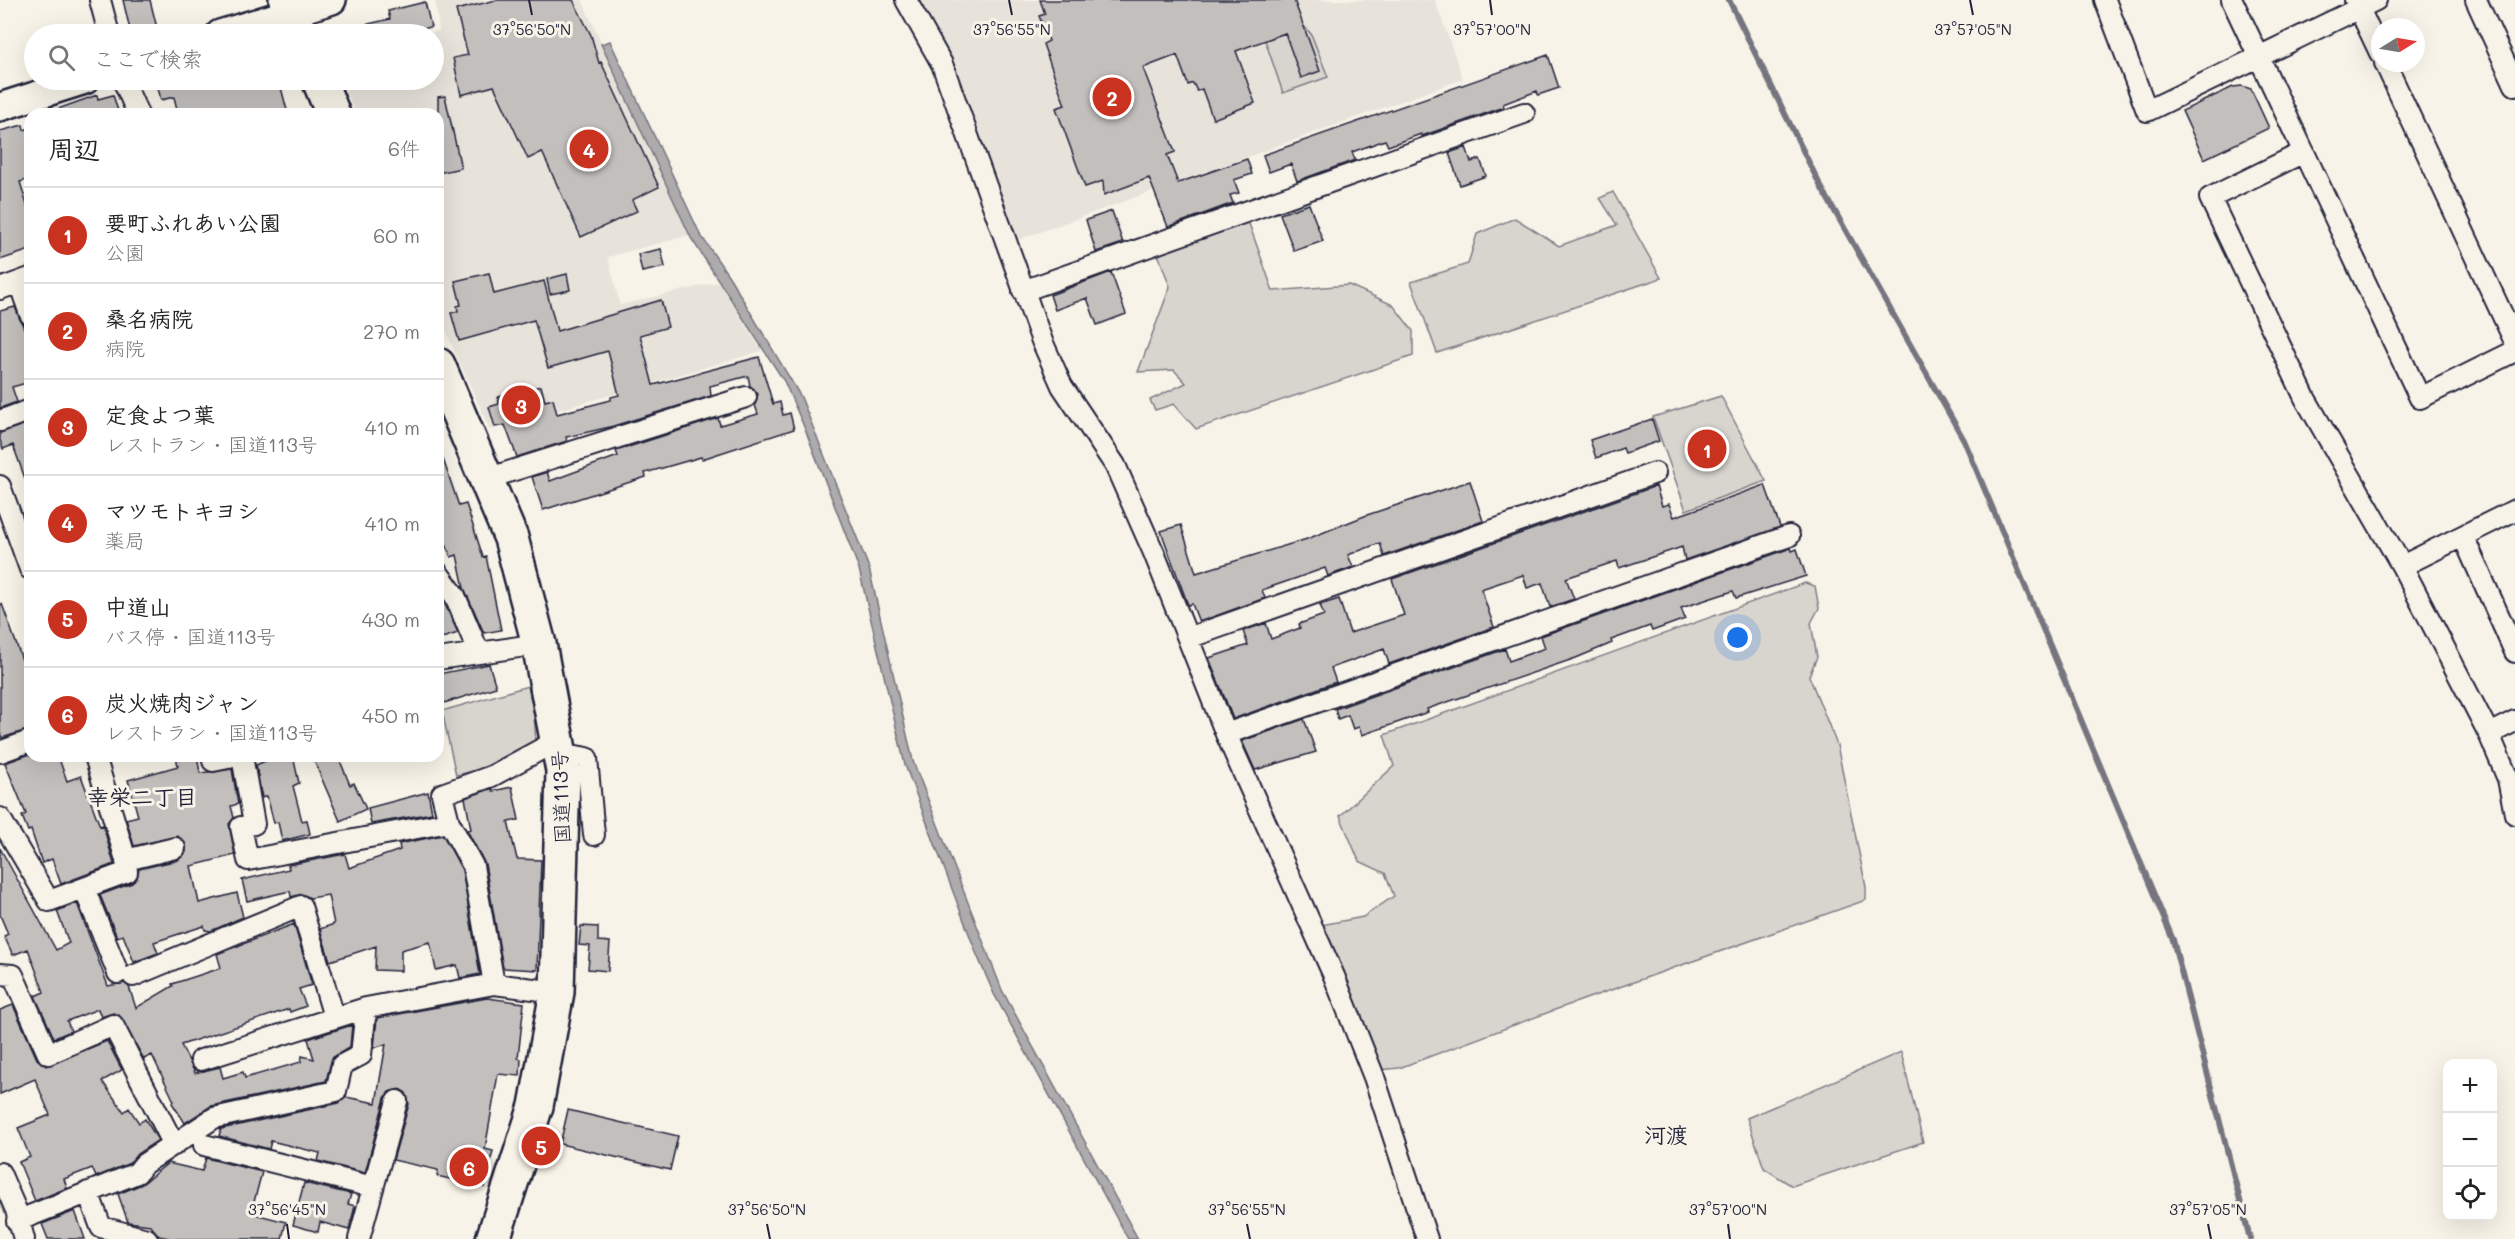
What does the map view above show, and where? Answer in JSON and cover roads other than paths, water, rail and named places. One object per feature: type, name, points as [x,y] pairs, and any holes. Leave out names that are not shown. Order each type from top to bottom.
[{"type":"highway","points":[[323,90],[331,108]]},
{"type":"highway","name":"国道113号","points":[[444,379],[511,538],[540,644],[563,771],[557,992],[536,1106],[493,1239]]},
{"type":"street","points":[[100,0],[106,24]]},
{"type":"street","points":[[258,24],[292,15],[332,0]]},
{"type":"street","points":[[906,0],[942,64],[1023,291],[1062,386],[1114,465],[1188,638],[1226,734],[1338,986],[1374,1077],[1427,1239]]},
{"type":"street","points":[[2105,0],[2147,111],[2364,3],[2371,25]]},
{"type":"street","points":[[2232,0],[2420,398],[2515,351]]},
{"type":"street","points":[[2476,0],[2515,85]]},
{"type":"street","points":[[2389,72],[2515,342]]},
{"type":"street","points":[[0,107],[54,90]]},
{"type":"street","points":[[127,90],[135,108]]},
{"type":"street","points":[[1023,291],[1524,113]]},
{"type":"street","points":[[2304,152],[2210,198],[2305,398],[2402,566],[2489,734],[2508,780],[2515,814]]},
{"type":"street","points":[[0,289],[24,280]]},
{"type":"street","points":[[486,479],[746,397]]},
{"type":"street","points":[[0,421],[24,412]]},
{"type":"street","points":[[1188,638],[1655,473]]},
{"type":"street","points":[[0,489],[24,553]]},
{"type":"street","points":[[2402,566],[2515,510]]},
{"type":"street","points":[[1226,734],[1789,536]]},
{"type":"street","points":[[2463,536],[2515,652]]},
{"type":"street","points":[[444,581],[455,596],[479,653]]},
{"type":"street","points":[[444,658],[540,644]]},
{"type":"street","points":[[2489,734],[2515,721]]},
{"type":"street","points":[[0,752],[24,743]]},
{"type":"street","points":[[494,984],[473,866],[449,822],[442,794],[492,776],[559,747],[586,758],[594,836]]},
{"type":"street","points":[[0,818],[49,901],[127,872],[126,860],[97,762]]},
{"type":"street","points":[[241,762],[254,824],[241,827],[248,860],[449,822]]},
{"type":"street","points":[[126,860],[175,848]]},
{"type":"street","points":[[84,888],[126,974],[301,906],[334,1017]]},
{"type":"street","points":[[0,974],[14,975],[48,1054],[113,1025],[174,1145]]},
{"type":"street","points":[[201,1060],[366,1008],[494,984],[557,992]]},
{"type":"street","points":[[0,1173],[14,1222],[137,1173],[144,1164],[214,1118],[336,1091],[342,1065],[361,1055],[366,1008]]},
{"type":"street","points":[[359,1239],[397,1101]]},
{"type":"street","points":[[204,1145],[372,1187]]},
{"type":"street","points":[[88,1192],[101,1227],[147,1239]]},
{"type":"waterway","points":[[1729,0],[1820,185],[1964,440],[2173,940],[2250,1239]]},
{"type":"place","name":"桑名病院","points":[[1112,97]]},
{"type":"place","name":"マツモトキヨシ","points":[[589,149]]},
{"type":"place","name":"定食よつ葉","points":[[521,405]]},
{"type":"place","name":"要町ふれあい公園","points":[[1707,449]]},
{"type":"place","name":"中道山","points":[[541,1146]]},
{"type":"place","name":"炭火焼肉ジャン","points":[[469,1167]]},
{"type":"district","name":"幸栄二丁目","points":[[142,796]]},
{"type":"district","name":"河渡","points":[[1666,1134]]}]
